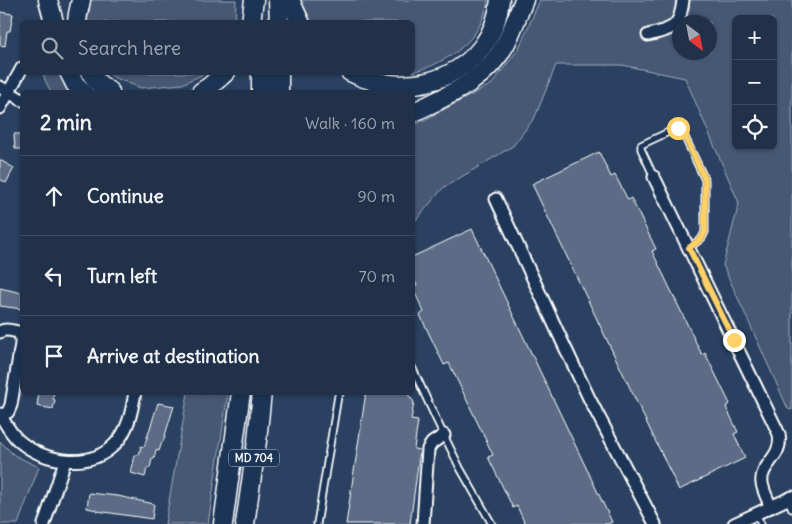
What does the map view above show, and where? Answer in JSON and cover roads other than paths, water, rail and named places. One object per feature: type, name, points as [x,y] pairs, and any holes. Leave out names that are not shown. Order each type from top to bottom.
[{"type":"main road","points":[[48,0],[53,20]]},
{"type":"main road","points":[[77,20],[81,0]]},
{"type":"main road","points":[[251,20],[254,0]]},
{"type":"main road","points":[[260,0],[260,20]]},
{"type":"main road","points":[[278,0],[279,20]]},
{"type":"main road","points":[[290,0],[299,20]]},
{"type":"main road","points":[[356,75],[373,81],[408,85],[430,82],[449,75],[473,58],[486,42],[498,16],[500,0]]},
{"type":"main road","points":[[415,112],[461,89],[486,69],[506,43],[524,0]]},
{"type":"main road","points":[[70,75],[81,90]]},
{"type":"main road","points":[[92,75],[98,83],[107,90]]},
{"type":"main road","points":[[204,90],[223,75]]},
{"type":"main road","points":[[261,75],[261,90]]},
{"type":"main road","points":[[279,75],[279,90]]},
{"type":"main road","name":"MD 704","points":[[223,524],[240,395]]},
{"type":"main road","name":"MD 704","points":[[245,524],[262,395]]},
{"type":"street","points":[[648,35],[669,30],[674,25],[682,10],[683,0]]},
{"type":"street","points":[[0,108],[5,89],[20,70]]},
{"type":"street","points":[[5,89],[20,99]]},
{"type":"street","points":[[654,177],[780,434],[780,444],[777,452],[766,466],[762,482],[771,507]]},
{"type":"street","points":[[496,199],[562,341],[655,524]]},
{"type":"street","points":[[0,332],[2,330],[10,330],[18,332],[20,335]]},
{"type":"street","points":[[20,350],[11,405],[8,412],[1,415],[12,434],[25,446],[46,456],[65,461],[88,459],[106,452],[120,438],[128,424],[135,395]]},
{"type":"street","points":[[423,524],[428,449],[432,443],[444,435]]},
{"type":"street","points":[[44,524],[65,461]]},
{"type":"street","points":[[734,524],[758,519],[771,507],[791,502]]},
{"type":"lane","points":[[654,177],[641,149],[641,145],[678,128],[682,130],[705,180],[705,232],[702,238],[689,248]]},
{"type":"lane","points":[[415,373],[460,468],[492,524]]},
{"type":"lane","points":[[318,524],[339,395]]}]
